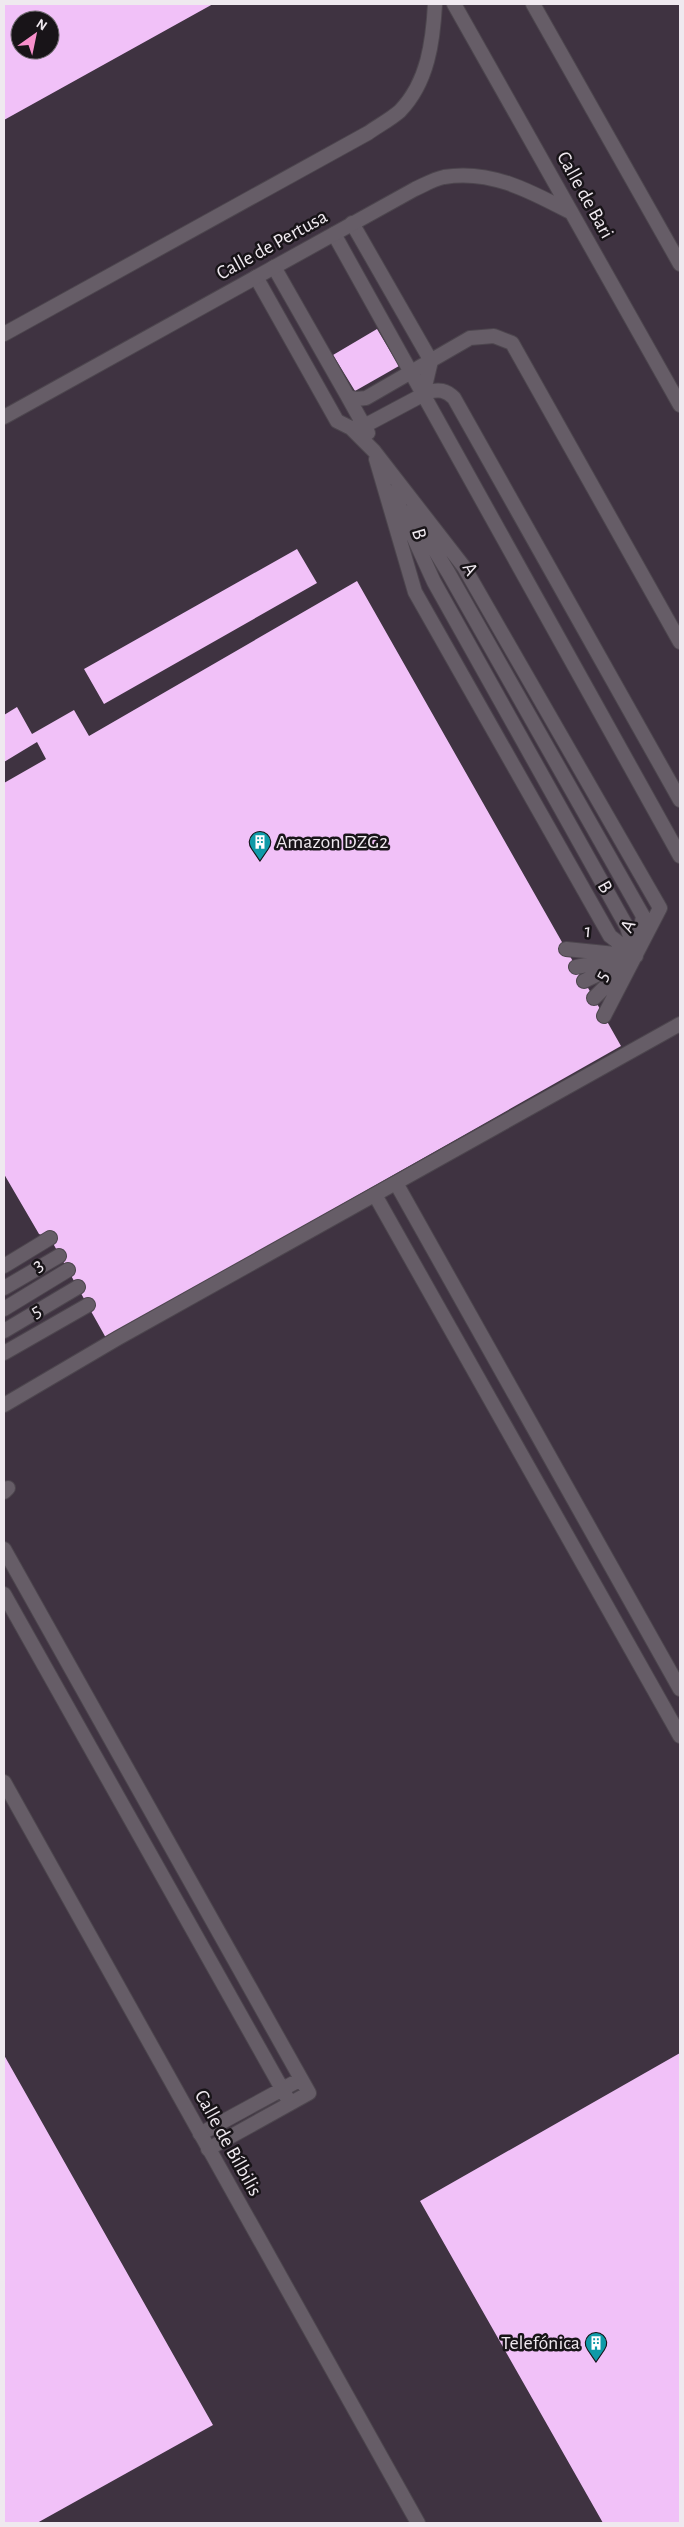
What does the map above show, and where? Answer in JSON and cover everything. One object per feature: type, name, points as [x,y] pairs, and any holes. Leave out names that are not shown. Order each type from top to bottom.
[{"type":"street","points":[[4,334],[368,133],[400,111],[420,81],[433,44],[435,4]]},
{"type":"street","name":"Calle de Bari","points":[[454,4],[680,405]]},
{"type":"street","points":[[534,4],[680,264]]},
{"type":"street","name":"Calle de Pertusa","points":[[4,417],[415,188],[443,177],[486,177],[526,188],[572,213]]},
{"type":"street","points":[[352,223],[431,361],[423,395]]},
{"type":"street","points":[[334,234],[680,856]]},
{"type":"street","points":[[274,267],[366,426],[374,451]]},
{"type":"street","points":[[256,277],[328,408],[337,421],[351,428],[374,451]]},
{"type":"street","points":[[348,396],[356,399],[366,398],[470,338],[494,336],[512,343],[680,642]]},
{"type":"street","points":[[351,428],[366,426],[423,395],[437,390],[447,392],[454,398],[680,800]]},
{"type":"street","name":"A","points":[[374,451],[464,567],[660,908],[636,956]]},
{"type":"street","name":"B","points":[[374,451],[434,582],[627,927],[636,956]]},
{"type":"street","name":"B","points":[[374,451],[415,592],[610,936],[636,956]]},
{"type":"street","name":"1","points":[[566,949],[636,956]]},
{"type":"street","points":[[576,967],[636,956]]},
{"type":"street","points":[[584,981],[636,956]]},
{"type":"street","points":[[594,998],[636,956]]},
{"type":"street","name":"5","points":[[604,1016],[636,956]]},
{"type":"street","points":[[4,1405],[680,1024]]},
{"type":"street","points":[[396,1183],[680,1689]]},
{"type":"street","points":[[375,1195],[680,1736]]},
{"type":"street","points":[[4,1266],[50,1238]]},
{"type":"street","points":[[4,1288],[59,1256]]},
{"type":"street","name":"3","points":[[4,1309],[68,1270]]},
{"type":"street","points":[[4,1331],[78,1287]]},
{"type":"street","name":"5","points":[[4,1353],[88,1305]]},
{"type":"street","points":[[4,1550],[309,2093],[208,2149]]},
{"type":"street","points":[[4,1594],[290,2103]]},
{"type":"street","name":"Calle de Bílbilis","points":[[4,1782],[418,2523]]},
{"type":"street","points":[[200,2134],[301,2079]]},
{"type":"shaded area","name":"Amazon DZG2","points":[[4,4],[680,4],[680,2523],[4,2523]]},
{"type":"building","points":[[4,4],[213,4],[4,120]]},
{"type":"building","points":[[377,329],[399,366],[355,391],[333,355]]},
{"type":"building","points":[[297,549],[317,583],[104,704],[84,669]]},
{"type":"building","name":"Amazon DZG2","points":[[357,581],[621,1046],[106,1338],[50,1238],[39,1234],[4,1174],[4,783],[46,759],[37,742],[4,762],[4,715],[17,707],[32,734],[74,710],[89,736]]},
{"type":"building","name":"Telefónica","points":[[680,2053],[680,2523],[603,2523],[420,2201]]},
{"type":"building","points":[[4,2055],[213,2425],[37,2523],[4,2523]]},
{"type":"place","name":"Amazon DZG2","points":[[260,861]]},
{"type":"place","name":"Telefónica","points":[[596,2362]]}]
